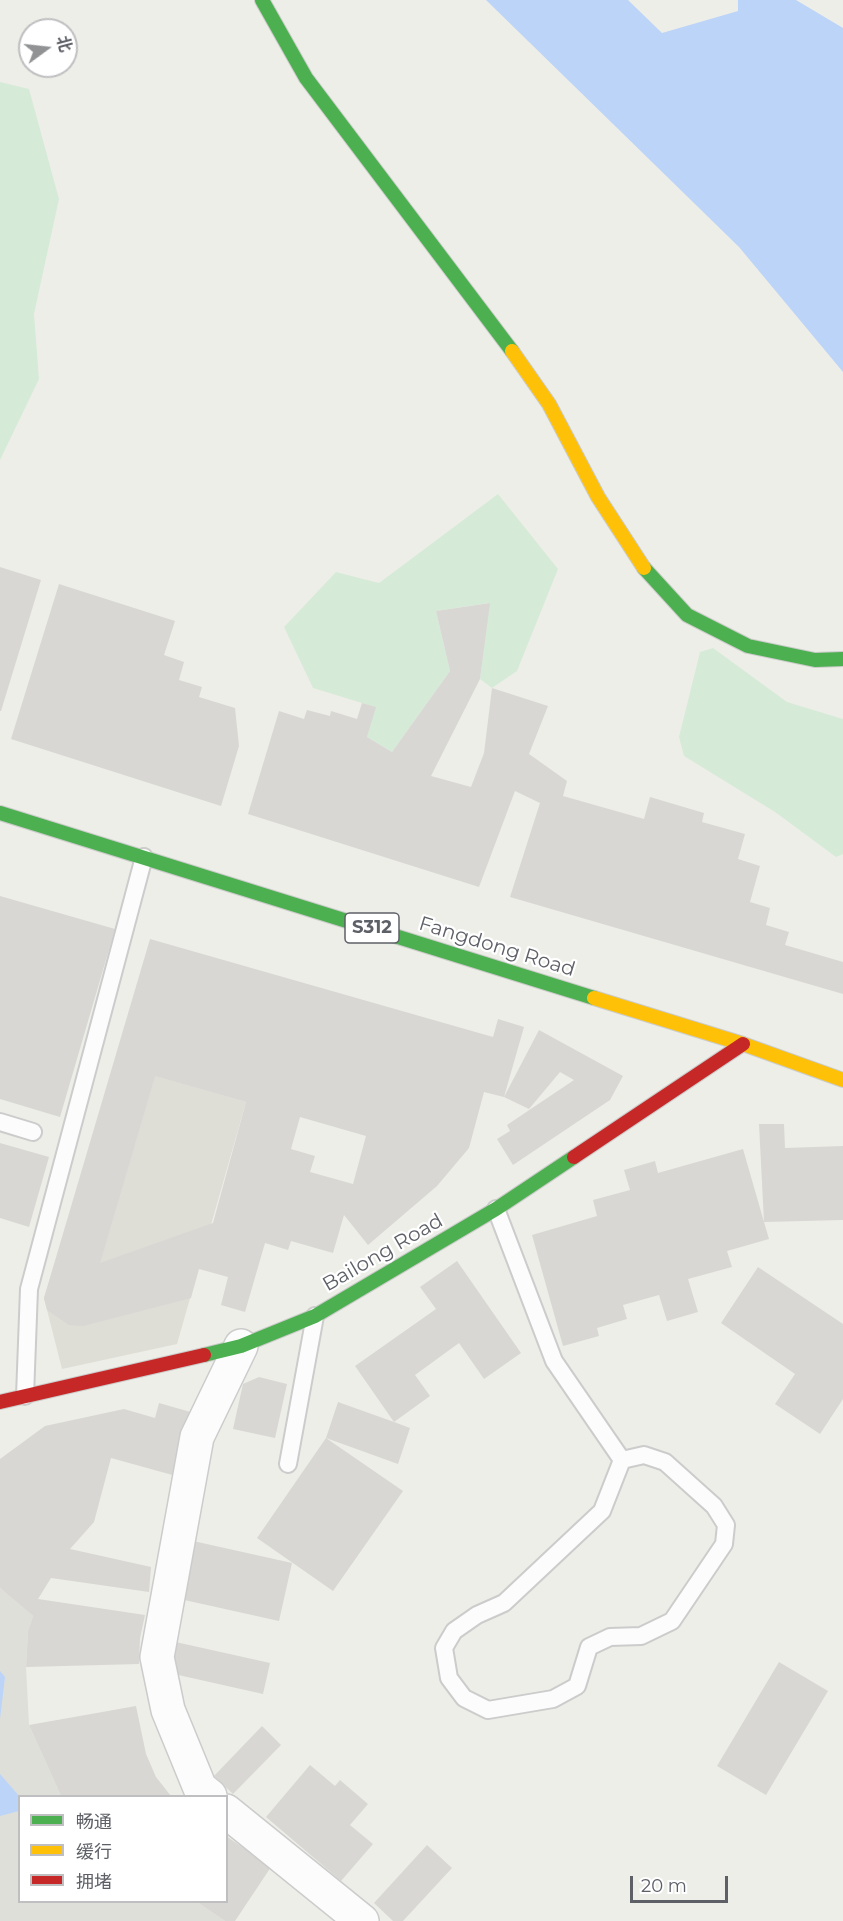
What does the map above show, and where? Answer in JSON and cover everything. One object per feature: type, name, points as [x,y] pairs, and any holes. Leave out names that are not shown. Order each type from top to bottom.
[{"type":"street","points":[[262,0],[306,78],[510,348],[549,404],[598,497],[644,568],[687,615],[748,646],[815,660],[843,659]]},
{"type":"street","name":"Fangdong Road","points":[[0,813],[743,1044],[843,1080]]},
{"type":"street","name":"Bailong Road","points":[[0,1402],[241,1346],[315,1316],[496,1209],[743,1044]]},
{"type":"street","points":[[208,1795],[200,1788],[168,1710],[157,1658],[197,1437],[241,1346]]},
{"type":"street","points":[[228,1813],[362,1921]]},
{"type":"lane","points":[[25,1396],[29,1289],[144,857]]},
{"type":"lane","points":[[0,1122],[33,1132]]},
{"type":"lane","points":[[496,1209],[554,1361],[622,1460]]},
{"type":"lane","points":[[288,1464],[315,1316]]},
{"type":"lane","points":[[644,1455],[665,1462],[714,1506],[726,1526],[724,1544],[672,1621],[641,1636],[610,1637],[589,1647],[577,1686],[553,1699],[488,1710],[464,1698],[449,1678],[444,1648],[454,1631],[477,1615],[504,1603],[602,1512],[622,1460],[644,1455]]},
{"type":"shaded area","points":[[115,1064],[246,1102],[177,1344],[62,1369],[44,1298]]},
{"type":"shaded area","points":[[0,1588],[33,1616],[28,1631],[26,1667],[29,1725],[61,1795],[18,1795],[18,1903],[198,1903],[225,1921],[0,1921]]},
{"type":"green space","points":[[0,82],[29,89],[59,199],[34,314],[39,379],[0,460]]},
{"type":"green space","points":[[498,494],[558,569],[517,671],[492,688],[480,679],[489,603],[436,611],[450,671],[392,752],[367,737],[375,707],[313,688],[284,627],[336,572],[379,583]]},
{"type":"green space","points":[[713,648],[787,702],[843,719],[843,854],[836,857],[775,812],[684,756],[679,737],[700,652]]},
{"type":"water","points":[[486,0],[628,0],[662,33],[738,11],[738,0],[796,0],[843,28],[843,372],[739,247]]},
{"type":"water","points":[[0,1671],[5,1677],[0,1719]]},
{"type":"water","points":[[0,1774],[18,1795],[18,1811],[0,1816]]},
{"type":"building","points":[[0,567],[41,580],[1,711],[0,711]]},
{"type":"building","points":[[59,584],[175,621],[164,655],[184,662],[179,680],[202,687],[199,697],[235,708],[239,746],[221,806],[11,739]]},
{"type":"building","points":[[490,603],[480,679],[431,776],[471,787],[484,753],[492,688],[548,706],[529,754],[567,781],[563,796],[644,819],[650,797],[704,813],[702,822],[745,834],[738,859],[760,866],[750,902],[770,908],[766,925],[789,932],[785,945],[843,962],[843,994],[510,897],[540,803],[515,791],[479,887],[248,814],[279,711],[304,719],[307,710],[330,716],[331,711],[357,719],[362,703],[376,707],[367,737],[392,752],[450,671],[436,611]]},
{"type":"building","points":[[0,896],[115,929],[60,1117],[0,1099]]},
{"type":"building","points":[[150,939],[493,1037],[498,1019],[524,1027],[504,1097],[484,1092],[469,1148],[437,1186],[368,1245],[344,1215],[333,1253],[291,1241],[288,1250],[265,1243],[245,1312],[221,1305],[228,1277],[199,1269],[191,1298],[83,1326],[69,1325],[47,1310],[44,1298]],"holes":[[[155,1076],[246,1102],[213,1223],[100,1263]],[[300,1117],[366,1136],[353,1184],[310,1172],[315,1156],[291,1149]]]},
{"type":"building","points":[[539,1030],[623,1076],[610,1100],[513,1165],[497,1139],[510,1131],[507,1125],[574,1080],[560,1072],[529,1109],[504,1097]]},
{"type":"building","points":[[759,1124],[784,1124],[785,1148],[843,1146],[843,1220],[764,1222]]},
{"type":"building","points":[[0,1143],[49,1157],[29,1227],[0,1218]]},
{"type":"building","points":[[743,1149],[769,1239],[727,1251],[732,1267],[688,1279],[698,1312],[667,1321],[659,1295],[623,1305],[627,1319],[597,1328],[599,1336],[563,1346],[532,1235],[597,1216],[593,1200],[630,1190],[624,1170],[655,1161],[658,1173]]},
{"type":"building","points":[[457,1261],[521,1353],[484,1379],[459,1343],[415,1375],[430,1396],[394,1422],[355,1366],[436,1309],[420,1287]]},
{"type":"building","points":[[758,1267],[843,1324],[843,1399],[820,1434],[775,1404],[795,1374],[721,1323]]},
{"type":"building","points":[[259,1377],[287,1384],[275,1438],[233,1429],[243,1384]]},
{"type":"building","points":[[338,1402],[410,1428],[398,1464],[326,1438]]},
{"type":"building","points":[[159,1403],[194,1413],[176,1476],[111,1458],[94,1522],[70,1549],[151,1567],[149,1592],[51,1578],[38,1599],[145,1615],[140,1638],[139,1664],[26,1667],[28,1631],[33,1616],[0,1588],[0,1459],[45,1426],[124,1409],[155,1418]]},
{"type":"building","points":[[326,1438],[403,1491],[333,1591],[257,1538]]},
{"type":"building","points":[[193,1541],[292,1563],[279,1621],[180,1599]]},
{"type":"building","points":[[171,1641],[270,1663],[263,1694],[165,1672]]},
{"type":"building","points":[[779,1662],[828,1691],[766,1795],[717,1766]]},
{"type":"building","points":[[136,1706],[146,1754],[156,1777],[170,1795],[61,1795],[29,1725]]},
{"type":"building","points":[[262,1726],[281,1745],[233,1794],[214,1776]]},
{"type":"building","points":[[310,1765],[335,1786],[340,1780],[368,1804],[350,1825],[373,1844],[341,1881],[266,1817]]},
{"type":"building","points":[[228,1837],[271,1867],[235,1921],[225,1921],[198,1903],[228,1903]]},
{"type":"building","points":[[427,1845],[452,1868],[403,1921],[393,1921],[374,1903]]},
{"type":"traffic: fast","points":[[262,0],[306,78],[512,351]]},
{"type":"traffic: fast","points":[[644,568],[687,615],[748,646],[815,660],[843,659]]},
{"type":"traffic: fast","points":[[0,813],[594,998]]},
{"type":"traffic: fast","points":[[204,1355],[241,1346],[315,1316],[496,1209],[574,1157]]},
{"type":"traffic: slow","points":[[512,351],[549,404],[598,497],[644,568]]},
{"type":"traffic: slow","points":[[594,998],[743,1044],[843,1080]]},
{"type":"traffic: jam","points":[[574,1157],[743,1044]]},
{"type":"traffic: jam","points":[[0,1402],[204,1355]]}]
